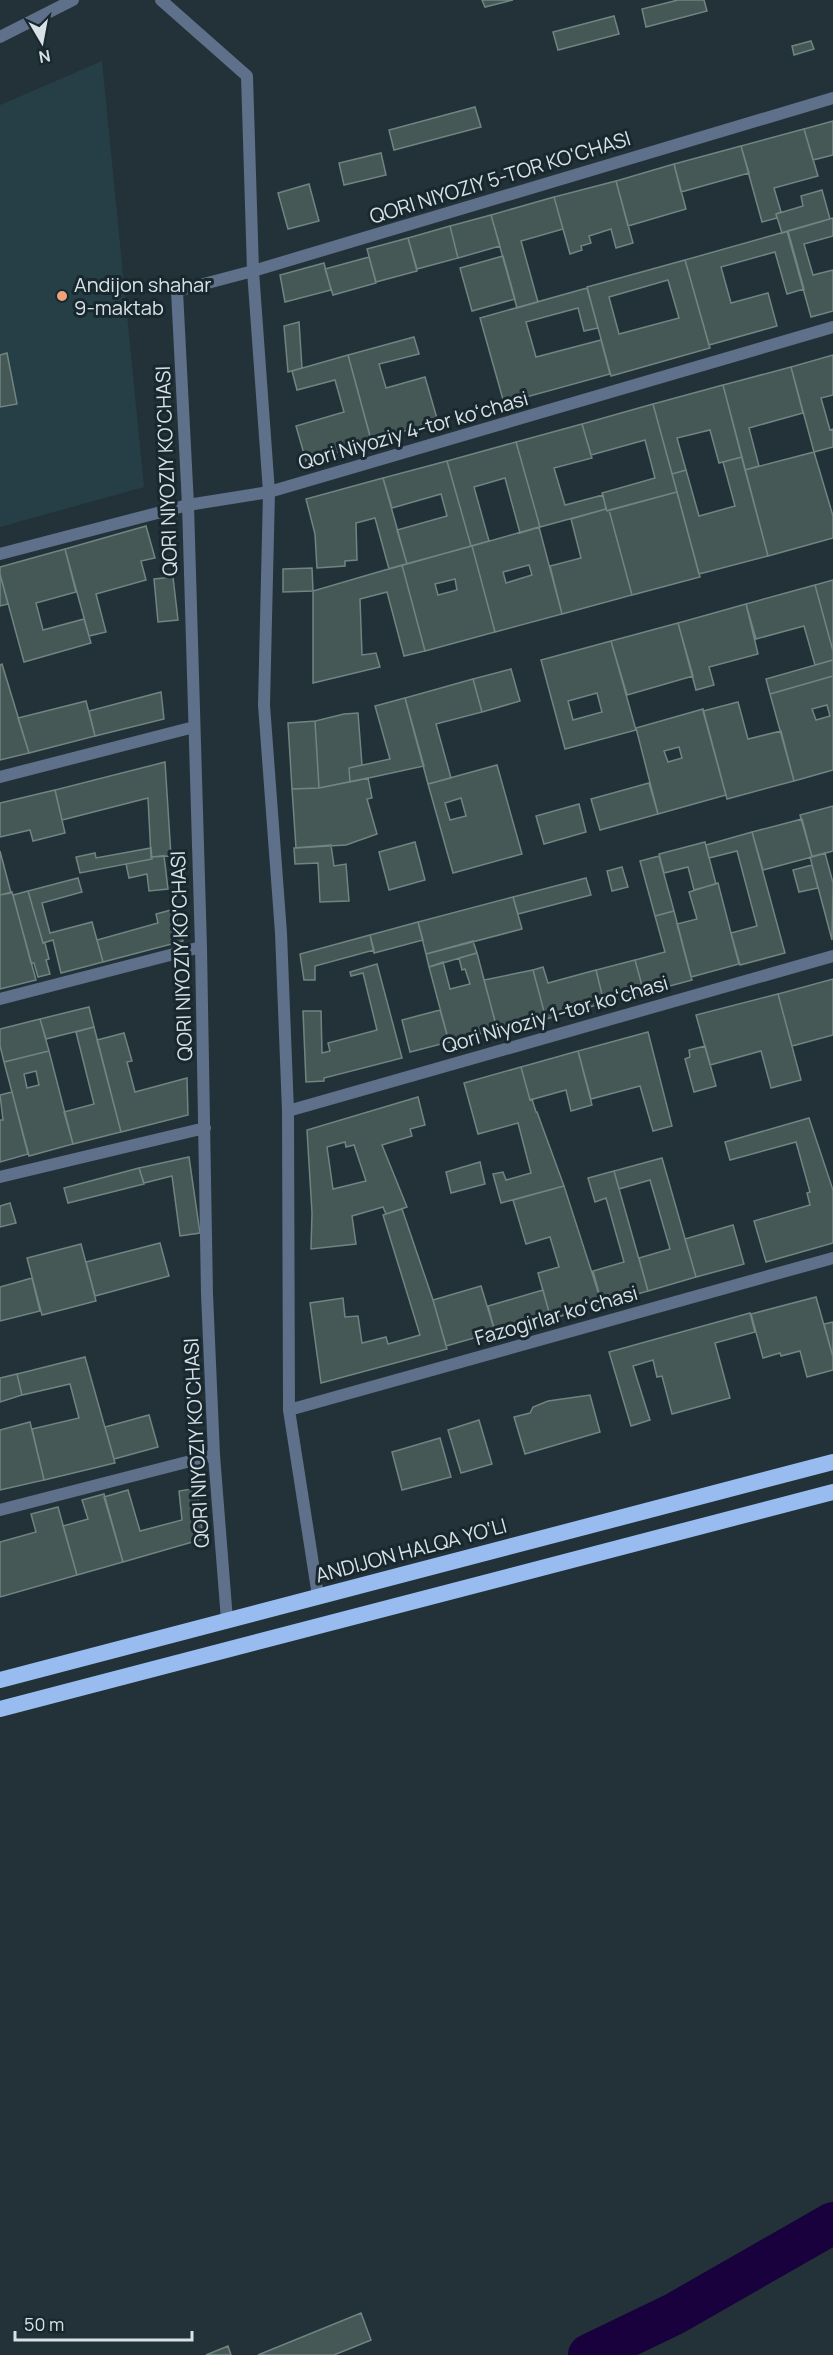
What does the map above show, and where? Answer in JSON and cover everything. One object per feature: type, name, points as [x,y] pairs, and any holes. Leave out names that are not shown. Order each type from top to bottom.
[{"type":"highway","name":"ANDIJON HALQA YO‘LI","points":[[0,1680],[833,1462]]},
{"type":"highway","points":[[0,1709],[833,1492]]},
{"type":"street","points":[[0,37],[73,0]]},
{"type":"street","points":[[161,0],[248,76],[253,271],[269,492],[264,705],[281,933],[288,1111],[288,1410],[318,1596]]},
{"type":"street","name":"QORI NIYOZIY 5-TOR KO'CHASI","points":[[177,291],[253,271],[833,98]]},
{"type":"street","name":"QORI NIYOZIY KO'CHASI","points":[[177,291],[188,506],[201,947],[207,1294],[214,1455],[227,1620]]},
{"type":"street","name":"Qori Niyoziy 4-tor koʻchasi","points":[[0,555],[188,506],[269,492],[833,327]]},
{"type":"street","points":[[0,777],[194,727]]},
{"type":"street","points":[[0,999],[201,947]]},
{"type":"street","name":"Qori Niyoziy 1-tor koʻchasi","points":[[288,1111],[833,956]]},
{"type":"street","points":[[0,1178],[205,1128]]},
{"type":"street","name":"Fazogirlar koʻchasi","points":[[288,1410],[833,1258]]},
{"type":"street","points":[[0,1510],[214,1455]]},
{"type":"shaded area","name":"Andijon shahar 9-maktab","points":[[102,61],[144,487],[0,527],[0,105]]},
{"type":"building","points":[[482,0],[513,0],[485,7]]},
{"type":"building","points":[[678,0],[704,0],[707,11],[646,27],[642,9]]},
{"type":"building","points":[[614,16],[619,34],[558,50],[553,32]]},
{"type":"building","points":[[811,41],[814,49],[794,55],[792,46]]},
{"type":"building","points":[[475,107],[481,127],[394,150],[389,130]]},
{"type":"building","points":[[833,121],[833,155],[813,160],[804,129]]},
{"type":"building","points":[[804,129],[818,176],[774,188],[781,212],[776,214],[777,218],[762,222],[741,146]]},
{"type":"building","points":[[741,146],[749,173],[681,192],[674,164]]},
{"type":"building","points":[[381,153],[386,175],[344,185],[339,163]]},
{"type":"building","points":[[674,164],[686,209],[628,226],[616,181]]},
{"type":"building","points":[[616,181],[633,243],[616,248],[611,229],[589,236],[591,243],[581,246],[582,250],[570,254],[554,197]]},
{"type":"building","points":[[309,184],[319,221],[288,229],[278,193]]},
{"type":"building","points":[[822,190],[830,219],[782,233],[776,214],[803,206],[801,196]]},
{"type":"building","points":[[554,197],[563,229],[521,241],[538,302],[517,308],[491,215]]},
{"type":"building","points":[[491,215],[500,246],[458,258],[450,226]]},
{"type":"building","points":[[833,218],[833,236],[804,244],[813,275],[833,270],[833,311],[811,317],[787,231]]},
{"type":"building","points":[[450,226],[458,258],[417,269],[408,238]]},
{"type":"building","points":[[788,231],[804,289],[787,294],[775,252],[721,267],[731,303],[768,293],[777,326],[709,345],[685,260]]},
{"type":"building","points":[[408,238],[417,271],[376,282],[367,249]]},
{"type":"building","points":[[503,256],[515,299],[472,311],[460,268]]},
{"type":"building","points":[[369,257],[376,283],[333,295],[325,269]]},
{"type":"building","points":[[685,260],[710,348],[611,376],[587,287]],"holes":[[[668,280],[679,318],[619,334],[609,297]]]},
{"type":"building","points":[[324,263],[331,290],[285,302],[280,275]]},
{"type":"building","points":[[587,288],[598,328],[584,331],[578,308],[526,322],[536,357],[601,340],[610,374],[504,403],[480,318]]},
{"type":"building","points":[[299,322],[302,368],[288,372],[284,326]]},
{"type":"building","points":[[414,337],[419,354],[379,364],[386,388],[425,377],[438,422],[371,440],[348,355]]},
{"type":"building","points":[[7,353],[17,404],[0,407],[0,355]]},
{"type":"building","points":[[348,355],[372,443],[306,461],[296,426],[344,412],[335,380],[297,390],[292,371]]},
{"type":"building","points":[[833,355],[833,395],[821,398],[830,430],[833,429],[833,447],[814,452],[791,367]]},
{"type":"building","points":[[791,367],[803,413],[749,428],[759,466],[745,470],[723,385]]},
{"type":"building","points":[[723,385],[742,457],[719,463],[710,430],[677,438],[686,470],[672,474],[653,404]]},
{"type":"building","points":[[653,404],[677,492],[607,511],[602,493],[655,478],[645,440],[591,455],[582,424]]},
{"type":"building","points":[[582,424],[592,458],[554,468],[565,505],[603,495],[606,509],[540,527],[516,442]]},
{"type":"building","points":[[516,442],[540,527],[520,533],[505,478],[474,487],[489,541],[471,546],[447,461]]},
{"type":"building","points":[[814,452],[833,516],[833,538],[768,556],[745,470]]},
{"type":"building","points":[[742,457],[768,556],[699,574],[672,474],[686,470],[699,516],[735,506],[723,462]]},
{"type":"building","points":[[447,461],[471,546],[407,564],[397,530],[447,516],[441,494],[392,508],[383,478]]},
{"type":"building","points":[[383,478],[407,564],[389,569],[375,518],[356,523],[357,560],[345,561],[345,566],[317,568],[315,534],[306,499]]},
{"type":"building","points":[[677,492],[700,577],[632,595],[609,510]]},
{"type":"building","points":[[609,510],[632,595],[562,614],[550,566],[581,558],[571,519]]},
{"type":"building","points":[[146,526],[155,558],[141,561],[146,580],[96,594],[106,632],[89,636],[65,549]]},
{"type":"building","points":[[539,527],[562,614],[495,632],[472,546]],"holes":[[[529,565],[532,575],[506,583],[503,572]]]},
{"type":"building","points":[[472,546],[495,632],[425,651],[402,565]],"holes":[[[455,579],[457,590],[438,595],[435,584]]]},
{"type":"building","points":[[65,549],[76,592],[36,603],[43,630],[84,619],[91,643],[24,662],[0,567]]},
{"type":"building","points":[[402,565],[425,651],[404,656],[387,592],[360,599],[362,655],[376,653],[380,667],[313,683],[313,591]]},
{"type":"building","points":[[312,568],[313,591],[283,592],[283,569]]},
{"type":"building","points":[[0,574],[8,604],[0,606]]},
{"type":"building","points":[[173,577],[178,620],[158,622],[154,579]]},
{"type":"building","points":[[833,580],[833,651],[815,585]]},
{"type":"building","points":[[815,585],[833,651],[833,660],[815,665],[804,626],[756,639],[746,604]]},
{"type":"building","points":[[746,604],[758,654],[709,667],[714,685],[696,690],[678,623]]},
{"type":"building","points":[[678,623],[693,676],[627,695],[611,641]]},
{"type":"building","points":[[611,641],[636,730],[565,749],[541,660]],"holes":[[[597,693],[602,712],[573,720],[568,701]]]},
{"type":"building","points":[[833,660],[833,676],[770,694],[766,679]]},
{"type":"building","points":[[2,664],[29,753],[0,760],[0,665]]},
{"type":"building","points":[[511,669],[520,701],[482,712],[473,679]]},
{"type":"building","points":[[833,676],[833,770],[794,781],[770,694]],"holes":[[[827,705],[830,716],[816,720],[812,709]]]},
{"type":"building","points":[[473,679],[482,712],[436,724],[451,778],[428,784],[405,698]]},
{"type":"building","points":[[161,692],[164,719],[95,736],[89,711]]},
{"type":"building","points":[[405,698],[424,766],[350,782],[349,768],[390,759],[375,706]]},
{"type":"building","points":[[86,701],[95,736],[29,753],[18,718]]},
{"type":"building","points":[[738,702],[748,739],[781,731],[794,781],[727,799],[703,711]]},
{"type":"building","points":[[703,709],[726,795],[658,814],[636,728]],"holes":[[[679,747],[682,758],[668,762],[664,751]]]},
{"type":"building","points":[[358,713],[362,765],[349,768],[350,782],[319,788],[315,721]]},
{"type":"building","points":[[315,721],[319,788],[292,789],[288,723]]},
{"type":"building","points":[[165,762],[171,856],[151,857],[148,798],[62,820],[55,790]]},
{"type":"building","points":[[497,765],[522,854],[453,873],[428,784]],"holes":[[[461,798],[466,816],[450,820],[445,803]]]},
{"type":"building","points":[[368,778],[372,798],[367,799],[377,834],[346,845],[296,848],[292,789],[319,788]]},
{"type":"building","points":[[649,783],[658,814],[600,830],[591,799]]},
{"type":"building","points":[[55,790],[65,833],[33,841],[30,830],[0,837],[0,803]]},
{"type":"building","points":[[579,804],[586,832],[544,844],[536,816]]},
{"type":"building","points":[[833,806],[833,851],[812,857],[800,815]]},
{"type":"building","points":[[802,819],[812,857],[763,870],[752,832]]},
{"type":"building","points":[[752,832],[785,953],[740,965],[731,933],[757,926],[737,851],[709,858],[706,845]]},
{"type":"building","points":[[415,842],[425,880],[389,890],[379,852]]},
{"type":"building","points":[[705,842],[716,884],[694,890],[688,867],[664,873],[659,854]]},
{"type":"building","points":[[331,845],[334,866],[346,864],[349,901],[320,902],[318,863],[295,864],[294,848]]},
{"type":"building","points":[[151,848],[152,859],[80,873],[76,857],[95,853],[96,858]]},
{"type":"building","points":[[0,851],[11,893],[0,895]]},
{"type":"building","points":[[825,853],[833,883],[832,940],[810,857]]},
{"type":"building","points":[[164,856],[168,889],[149,891],[147,874],[129,878],[126,864]]},
{"type":"building","points":[[659,856],[674,911],[655,916],[640,861]]},
{"type":"building","points":[[812,865],[818,888],[799,892],[793,870]]},
{"type":"building","points":[[622,867],[628,887],[612,891],[607,871]]},
{"type":"building","points":[[78,878],[82,892],[42,903],[50,933],[92,922],[103,962],[61,973],[53,940],[43,943],[28,891]]},
{"type":"building","points":[[586,878],[591,895],[518,914],[513,897]]},
{"type":"building","points":[[718,883],[739,964],[691,977],[677,924],[697,919],[689,892]]},
{"type":"building","points":[[28,891],[49,959],[46,960],[50,974],[38,977],[34,963],[31,963],[13,895]]},
{"type":"building","points":[[12,892],[36,980],[0,989],[0,895]]},
{"type":"building","points":[[513,897],[522,929],[426,954],[418,922]]},
{"type":"building","points":[[171,910],[173,918],[176,917],[183,941],[103,962],[97,940],[158,923],[156,914]]},
{"type":"building","points":[[674,911],[692,980],[644,993],[635,960],[665,952],[655,916]]},
{"type":"building","points":[[418,922],[423,940],[374,953],[370,935]]},
{"type":"building","points":[[370,935],[374,950],[315,966],[315,980],[304,980],[300,954]]},
{"type":"building","points":[[473,941],[477,953],[429,967],[426,954]]},
{"type":"building","points":[[477,953],[497,1029],[449,1042],[429,967],[443,962],[450,989],[470,984],[465,969],[462,970],[459,958]]},
{"type":"building","points":[[635,960],[644,993],[604,1003],[596,970]]},
{"type":"building","points":[[377,964],[402,1058],[324,1078],[324,1081],[306,1082],[303,1011],[321,1011],[322,1053],[330,1051],[328,1043],[377,1030],[363,973],[351,976],[350,972]]},
{"type":"building","points":[[543,967],[548,983],[596,970],[604,1003],[546,1019],[533,970]]},
{"type":"building","points":[[533,970],[546,1019],[498,1032],[484,980]]},
{"type":"building","points":[[833,979],[833,1035],[792,1046],[778,994]]},
{"type":"building","points":[[778,994],[801,1080],[771,1088],[761,1051],[710,1065],[696,1015]]},
{"type":"building","points":[[89,1007],[94,1027],[46,1039],[40,1019]]},
{"type":"building","points":[[440,1010],[449,1042],[410,1052],[402,1020]]},
{"type":"building","points":[[40,1019],[49,1051],[4,1062],[0,1046],[0,1029]]},
{"type":"building","points":[[94,1027],[121,1132],[73,1144],[64,1112],[94,1104],[76,1032]]},
{"type":"building","points":[[648,1032],[672,1126],[653,1131],[640,1086],[591,1099],[578,1051]]},
{"type":"building","points":[[124,1033],[132,1061],[127,1062],[135,1092],[187,1078],[188,1115],[121,1132],[97,1040]]},
{"type":"building","points":[[705,1046],[716,1086],[694,1092],[685,1059],[690,1057],[689,1050]]},
{"type":"building","points":[[49,1051],[73,1144],[29,1156],[4,1062]],"holes":[[[36,1071],[39,1085],[27,1088],[24,1074]]]},
{"type":"building","points":[[578,1051],[592,1105],[571,1111],[566,1090],[530,1100],[521,1067]]},
{"type":"building","points":[[521,1067],[530,1100],[532,1099],[564,1186],[501,1203],[493,1174],[503,1172],[506,1180],[531,1173],[518,1123],[478,1134],[464,1083]]},
{"type":"building","points":[[12,1092],[28,1154],[0,1162],[0,1120],[3,1120],[0,1095]]},
{"type":"building","points":[[418,1097],[425,1125],[410,1129],[412,1136],[382,1145],[407,1207],[386,1214],[383,1207],[352,1216],[356,1244],[311,1249],[312,1213],[307,1130]],"holes":[[[345,1142],[346,1147],[354,1145],[366,1181],[333,1189],[327,1147]]]},
{"type":"building","points":[[809,1118],[833,1190],[833,1243],[766,1262],[754,1221],[810,1205],[807,1193],[810,1192],[796,1142],[730,1160],[725,1142]]},
{"type":"building","points":[[189,1157],[200,1233],[180,1236],[172,1176],[144,1183],[139,1168]]},
{"type":"building","points":[[662,1158],[696,1277],[648,1291],[639,1258],[670,1249],[650,1180],[619,1189],[614,1171]]},
{"type":"building","points":[[480,1162],[485,1184],[451,1193],[446,1172]]},
{"type":"building","points":[[139,1168],[144,1184],[68,1203],[64,1188]]},
{"type":"building","points":[[614,1171],[648,1291],[602,1304],[593,1271],[624,1262],[606,1198],[595,1202],[588,1178]]},
{"type":"building","points":[[564,1186],[602,1304],[551,1319],[538,1273],[559,1267],[550,1237],[526,1244],[513,1200]]},
{"type":"building","points":[[10,1203],[16,1223],[0,1227],[0,1206]]},
{"type":"building","points":[[402,1209],[447,1349],[321,1383],[310,1303],[343,1298],[345,1317],[358,1316],[362,1343],[386,1337],[388,1344],[420,1335],[383,1215]]},
{"type":"building","points":[[733,1225],[744,1264],[696,1277],[685,1239]]},
{"type":"building","points":[[160,1243],[169,1276],[95,1296],[86,1262]]},
{"type":"building","points":[[81,1244],[96,1301],[42,1315],[27,1258]]},
{"type":"building","points":[[32,1278],[40,1311],[0,1321],[0,1287]]},
{"type":"building","points":[[481,1286],[495,1332],[446,1346],[433,1300]]},
{"type":"building","points":[[543,1290],[550,1316],[495,1332],[488,1306]]},
{"type":"building","points":[[816,1297],[833,1357],[833,1370],[807,1377],[800,1351],[763,1358],[751,1314]]},
{"type":"building","points":[[750,1313],[755,1332],[715,1343],[730,1398],[672,1414],[662,1376],[657,1377],[653,1360],[633,1366],[650,1420],[631,1426],[609,1352]]},
{"type":"building","points":[[833,1322],[833,1357],[824,1324]]},
{"type":"building","points":[[85,1357],[115,1463],[44,1480],[32,1429],[79,1418],[70,1384],[22,1395],[17,1374]]},
{"type":"building","points":[[17,1374],[22,1395],[0,1402],[0,1378]]},
{"type":"building","points":[[590,1395],[600,1432],[525,1454],[514,1417],[530,1413],[533,1407],[548,1401]]},
{"type":"building","points":[[149,1415],[158,1447],[114,1459],[105,1427]]},
{"type":"building","points":[[479,1420],[492,1464],[461,1473],[448,1430]]},
{"type":"building","points":[[30,1422],[44,1480],[0,1490],[0,1430]]},
{"type":"building","points":[[440,1438],[451,1477],[402,1490],[392,1452]]},
{"type":"building","points":[[197,1488],[203,1539],[123,1562],[104,1497],[128,1490],[140,1531],[182,1520],[179,1491]]},
{"type":"building","points":[[104,1494],[123,1562],[77,1575],[63,1526],[88,1519],[82,1500]]},
{"type":"building","points":[[58,1507],[77,1575],[0,1597],[0,1542],[36,1532],[31,1514]]},
{"type":"building","points":[[361,2313],[371,2340],[334,2355],[258,2355]]},
{"type":"building","points":[[228,2346],[231,2355],[206,2355]]},
{"type":"waterway","points":[[589,2355],[674,2314],[833,2223]]},
{"type":"place","name":"Andijon shahar 9-maktab","points":[[62,296]]}]
